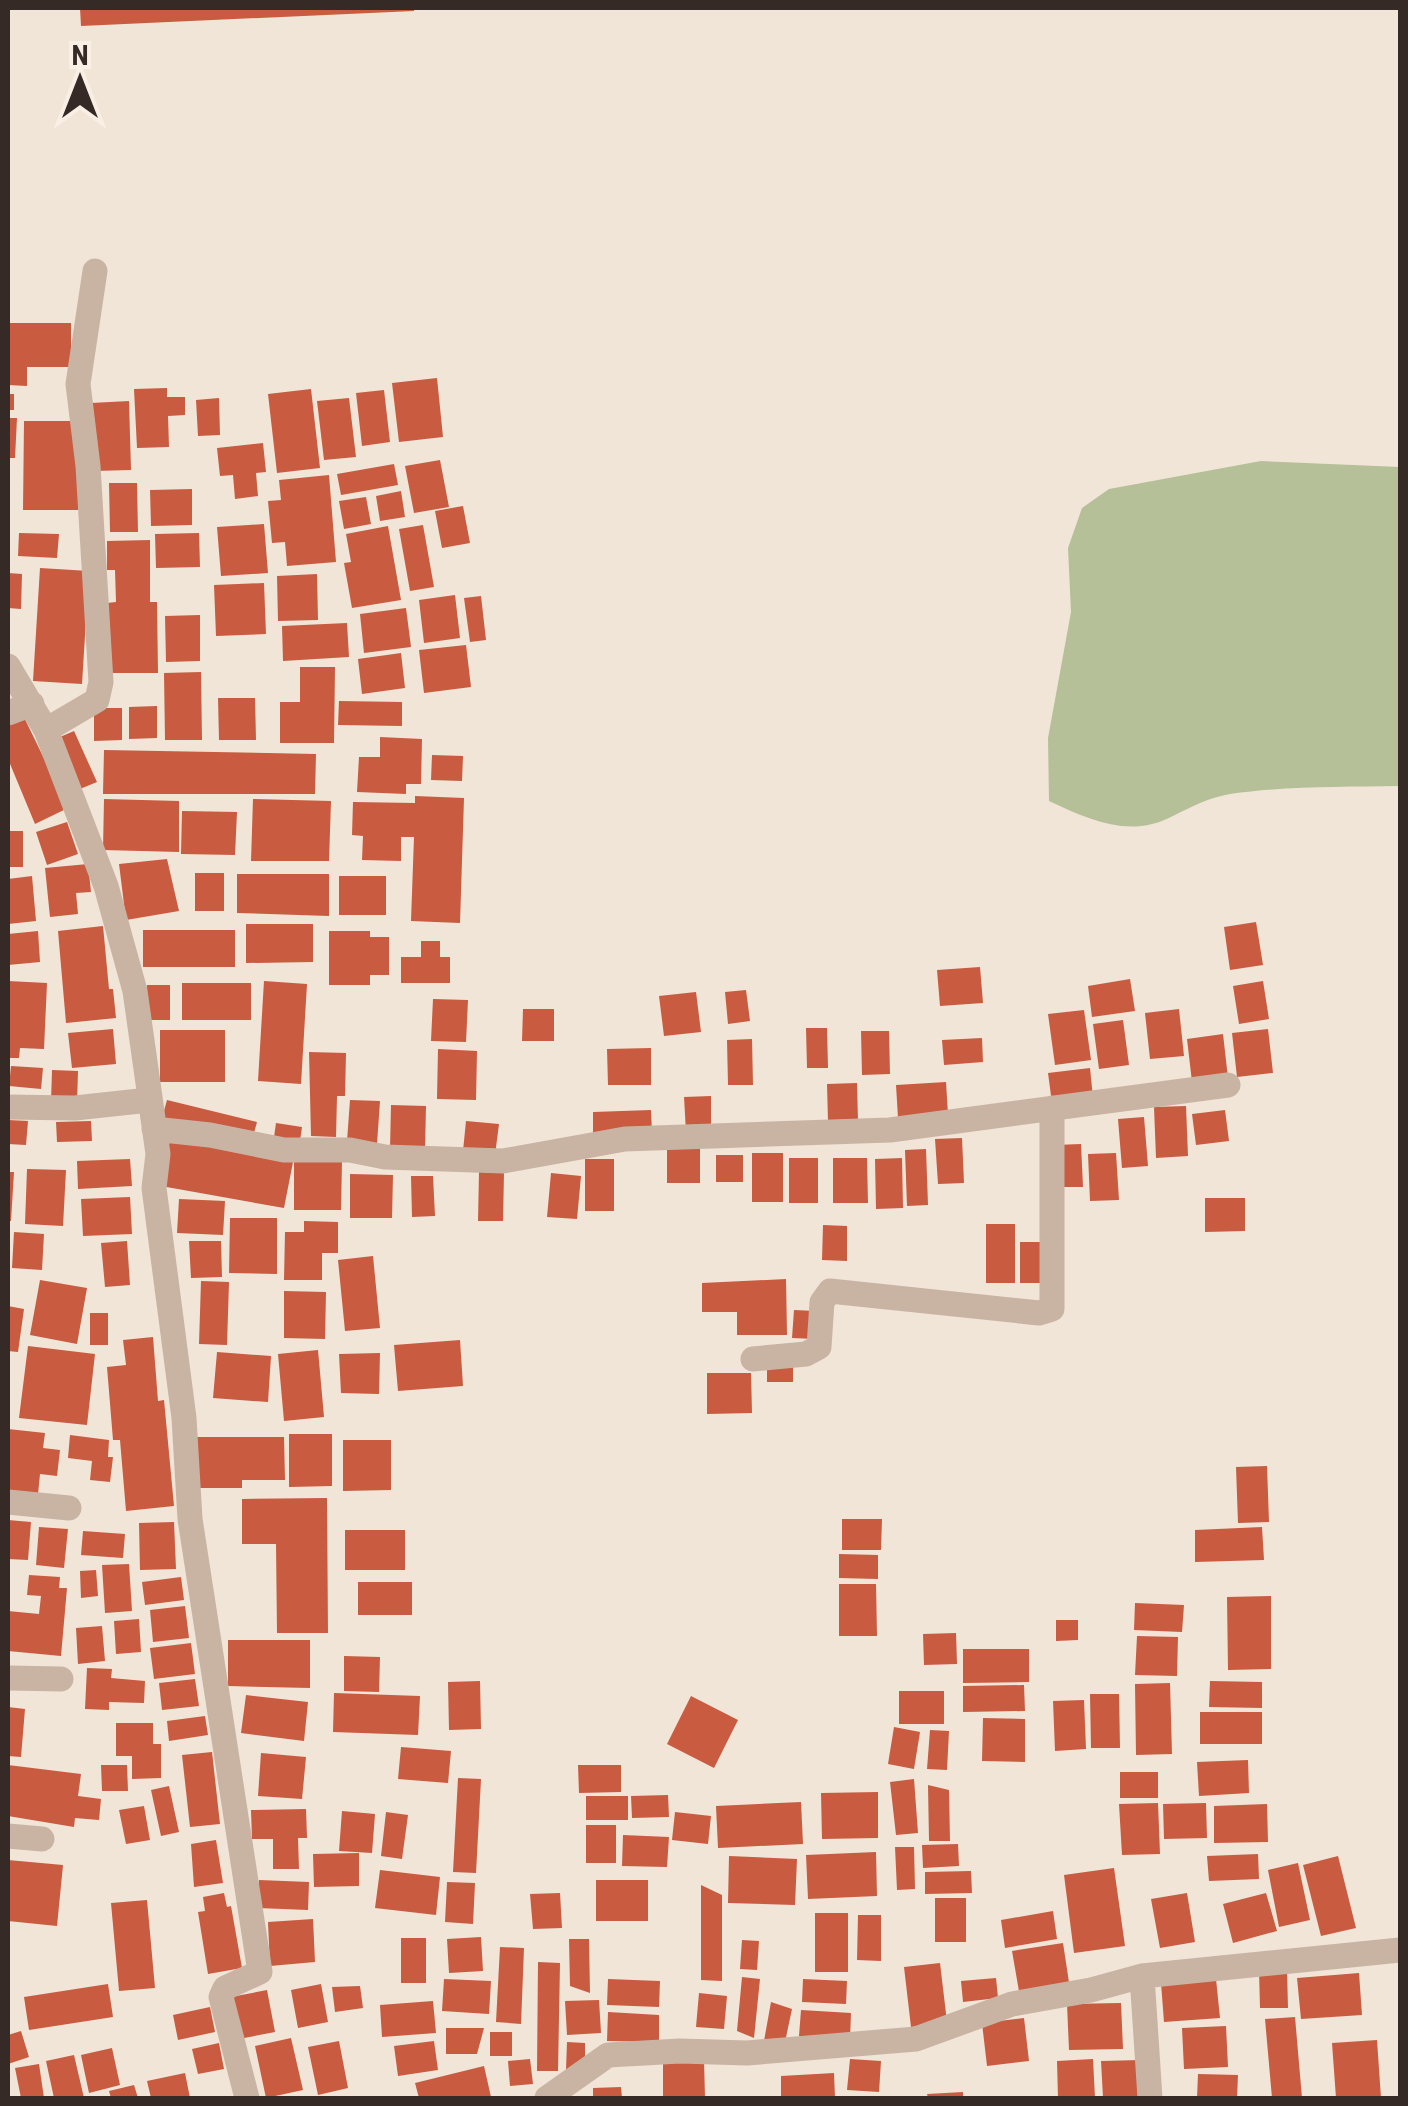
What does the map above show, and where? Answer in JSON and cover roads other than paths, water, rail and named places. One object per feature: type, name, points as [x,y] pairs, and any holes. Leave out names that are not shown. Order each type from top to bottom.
[{"type":"street","points":[[46,730],[97,700],[100,682],[88,466],[78,384],[95,270]]},
{"type":"street","points":[[8,666],[46,730],[106,886],[130,974],[158,1154],[154,1188],[184,1418],[190,1519],[260,1972],[225,1988],[221,1997],[246,2098]]},
{"type":"street","points":[[8,712],[32,704]]},
{"type":"street","points":[[154,1129],[210,1135],[284,1150],[350,1150],[386,1157],[503,1161],[625,1140],[890,1130],[1228,1084]]},
{"type":"street","points":[[8,1107],[75,1108],[149,1100]]},
{"type":"street","points":[[753,1358],[806,1354],[819,1348],[822,1302],[830,1291],[1039,1313],[1052,1309],[1052,1108]]},
{"type":"street","points":[[8,1502],[69,1508]]},
{"type":"street","points":[[8,1678],[61,1680]]},
{"type":"street","points":[[8,1836],[42,1840]]},
{"type":"street","points":[[547,2098],[608,2055],[747,2053],[916,2039],[1012,2004],[1142,1976],[1400,1950]]},
{"type":"street","points":[[1142,1976],[1150,2098]]}]
